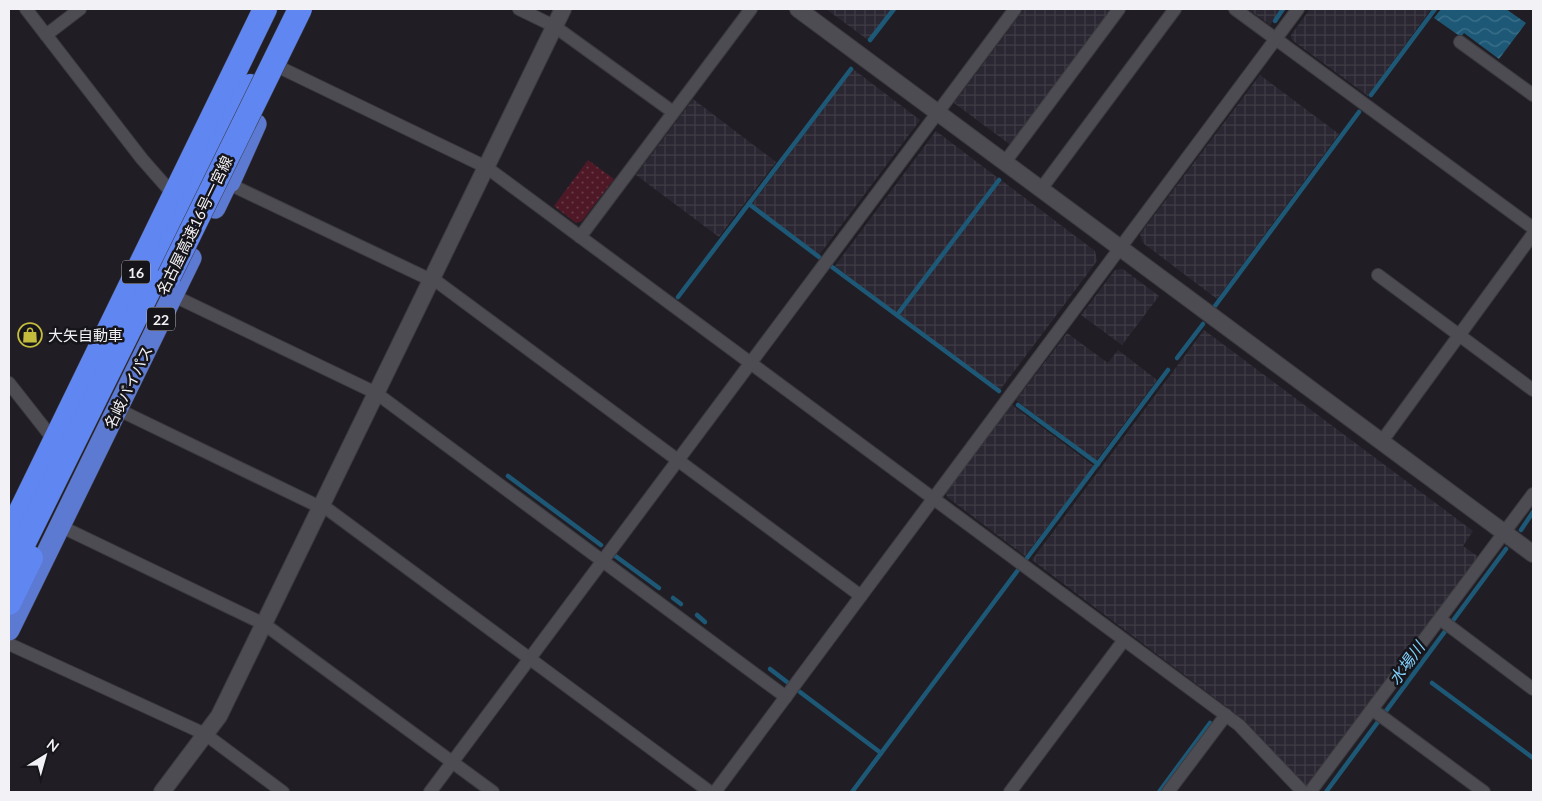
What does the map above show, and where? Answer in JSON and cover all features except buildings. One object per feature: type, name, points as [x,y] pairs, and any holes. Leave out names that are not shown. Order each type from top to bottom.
[{"type":"highway","points":[[9,529],[261,9]]},
{"type":"highway","name":"名古屋高速16号一宮線","points":[[9,535],[265,9]]},
{"type":"highway","points":[[9,573],[259,66],[300,9]]},
{"type":"highway","name":"名古屋高速16号一宮線","points":[[9,603],[300,9]]},
{"type":"highway","name":"名岐バイパス","points":[[9,630],[227,182],[230,182],[312,9]]},
{"type":"street","points":[[26,9],[142,159],[171,192]]},
{"type":"street","points":[[46,35],[80,9]]},
{"type":"street","points":[[519,9],[554,26],[674,112]]},
{"type":"street","points":[[162,792],[219,716],[563,9]]},
{"type":"street","points":[[580,237],[751,9]]},
{"type":"street","points":[[798,9],[1533,554]]},
{"type":"street","points":[[430,792],[1015,9]]},
{"type":"street","points":[[1005,162],[1119,9]]},
{"type":"street","points":[[1041,189],[1175,9]]},
{"type":"street","points":[[1235,9],[1533,228]]},
{"type":"street","points":[[715,792],[1298,9]]},
{"type":"street","points":[[1460,42],[1533,95]]},
{"type":"street","points":[[283,69],[486,167],[1226,715],[1239,725],[1303,792]]},
{"type":"street","points":[[227,182],[431,279],[861,596]]},
{"type":"street","points":[[1382,441],[1533,234]]},
{"type":"street","points":[[1378,275],[1533,390]]},
{"type":"street","points":[[172,295],[376,394],[786,697]]},
{"type":"street","points":[[9,383],[52,439]]},
{"type":"street","points":[[117,409],[321,506],[710,792]]},
{"type":"street","points":[[1310,792],[1446,624],[1505,532],[1533,494]]},
{"type":"street","points":[[60,526],[264,624],[493,792]]},
{"type":"street","points":[[1446,624],[1533,689]]},
{"type":"street","points":[[1010,792],[1124,640]]},
{"type":"street","points":[[9,644],[206,734],[283,792]]},
{"type":"street","points":[[1168,792],[1226,715]]},
{"type":"street","points":[[1382,716],[1484,792]]},
{"type":"shaded area","points":[[826,9],[891,9],[868,40]]},
{"type":"shaded area","points":[[1024,9],[1114,9],[1012,146],[954,103]]},
{"type":"shaded area","points":[[1248,9],[1282,9],[1270,25]]},
{"type":"shaded area","points":[[1310,9],[1431,9],[1368,96],[1292,40],[1291,35]]},
{"type":"shaded area","points":[[853,69],[920,120],[819,255],[752,204]]},
{"type":"shaded area","points":[[1260,75],[1339,134],[1217,299],[1143,243],[1140,234]]},
{"type":"shaded area","points":[[693,99],[776,162],[719,237],[636,175]]},
{"type":"shaded area","points":[[936,131],[998,178],[896,313],[835,266]]},
{"type":"shaded area","points":[[588,160],[614,179],[582,221],[576,223],[554,206]]},
{"type":"shaded area","points":[[1001,180],[1095,251],[1097,261],[1000,390],[900,315]]},
{"type":"shaded area","points":[[1123,269],[1159,296],[1122,345],[1081,315],[1115,270]]},
{"type":"shaded area","points":[[1204,330],[1473,531],[1463,546],[1480,558],[1312,784],[1306,786],[1244,720],[1032,560]]},
{"type":"shaded area","points":[[1067,333],[1108,363],[1118,350],[1157,380],[1096,461],[1016,400]]},
{"type":"shaded area","points":[[1012,405],[1094,466],[1025,556],[947,497],[946,492]]},
{"type":"water","points":[[1441,9],[1506,9],[1526,23],[1499,59],[1464,33],[1461,37],[1434,18]]},
{"type":"waterway","points":[[870,40],[894,9]]},
{"type":"waterway","points":[[1275,21],[1283,9]]},
{"type":"waterway","points":[[1371,95],[1435,9]]},
{"type":"waterway","points":[[678,297],[851,69]]},
{"type":"waterway","points":[[1215,306],[1359,112]]},
{"type":"waterway","points":[[897,315],[999,180]]},
{"type":"waterway","points":[[749,204],[819,257]]},
{"type":"waterway","points":[[832,267],[999,391]]},
{"type":"waterway","points":[[1177,358],[1203,324]]},
{"type":"waterway","points":[[1027,558],[1168,370]]},
{"type":"waterway","points":[[1018,405],[1098,464]]},
{"type":"waterway","points":[[508,476],[601,545]]},
{"type":"waterway","name":"水場川","points":[[1521,530],[1533,512]]},
{"type":"waterway","name":"水場川","points":[[1326,792],[1506,549]]},
{"type":"waterway","points":[[614,555],[659,588]]},
{"type":"waterway","points":[[852,792],[1018,570]]},
{"type":"waterway","points":[[673,598],[681,604]]},
{"type":"waterway","points":[[697,615],[705,622]]},
{"type":"waterway","points":[[770,669],[787,682]]},
{"type":"waterway","points":[[1432,683],[1533,758]]},
{"type":"waterway","points":[[800,692],[881,753]]},
{"type":"waterway","points":[[1159,792],[1210,723]]},
{"type":"place","name":"大矢自動車","points":[[30,335]]}]
